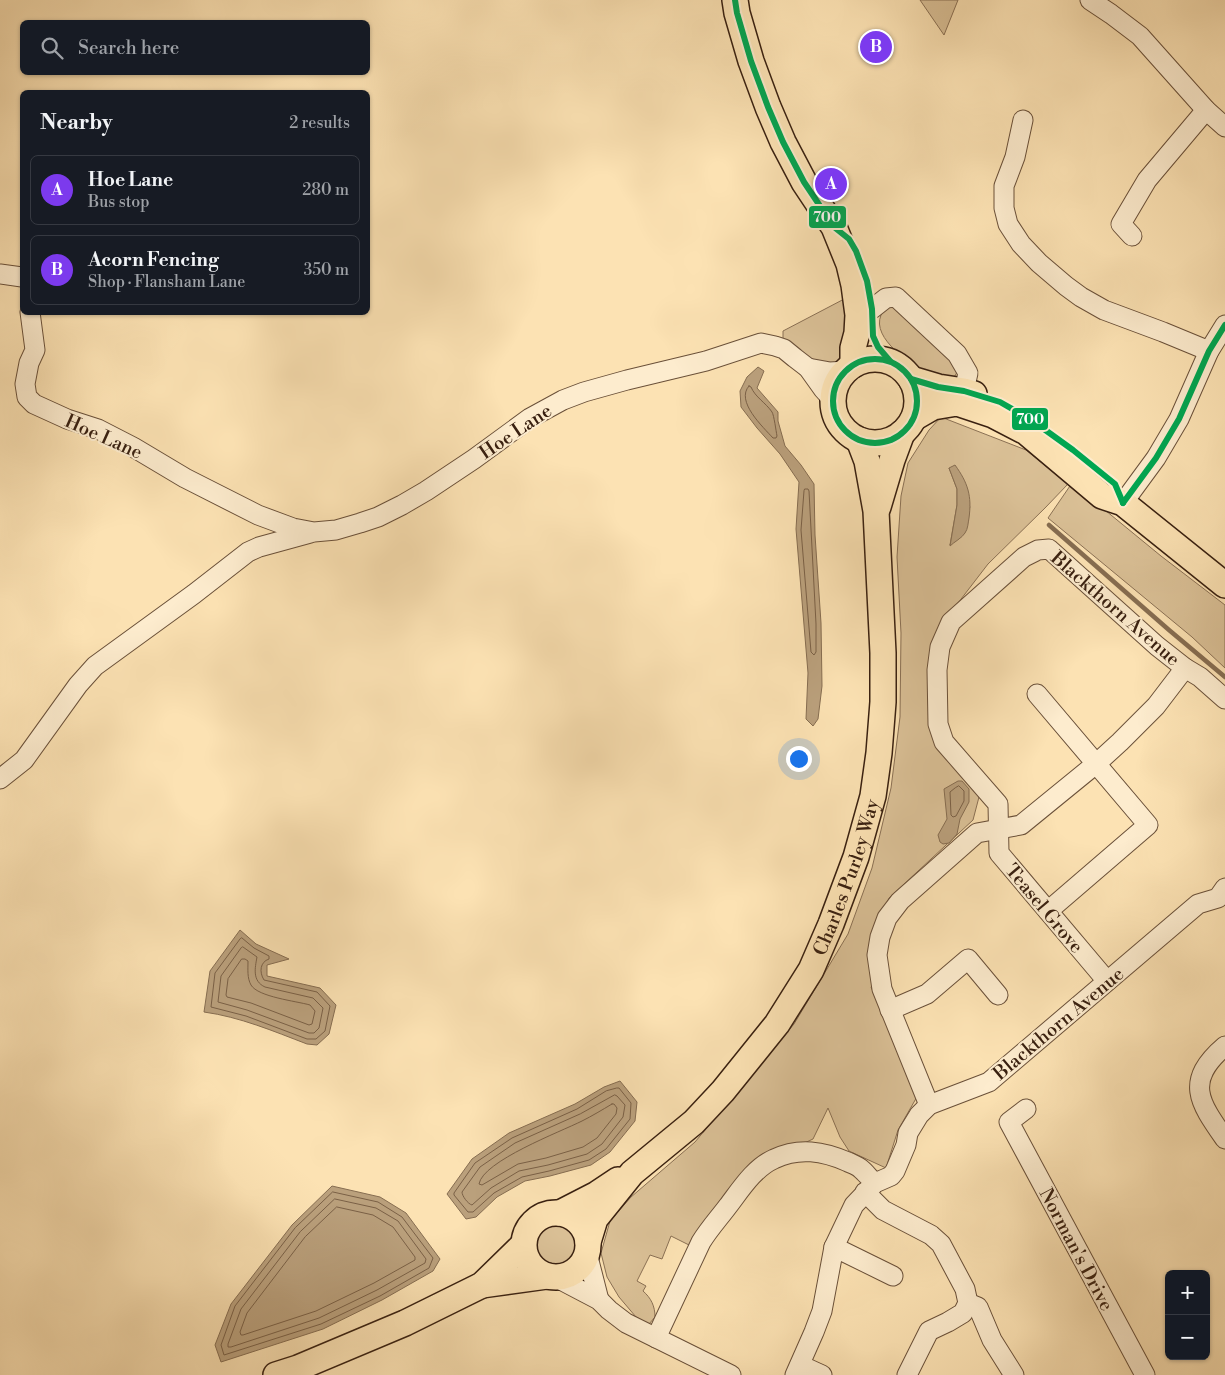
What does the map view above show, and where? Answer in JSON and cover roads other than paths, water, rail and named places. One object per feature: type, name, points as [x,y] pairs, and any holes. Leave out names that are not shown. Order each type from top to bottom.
[{"type":"main road","points":[[735,0],[751,61],[783,142],[804,182],[834,227],[849,264],[858,315],[857,333],[849,368]]},
{"type":"main road","points":[[834,227],[849,239],[856,251],[867,281],[872,308],[873,336],[878,347],[890,361],[906,372],[915,388],[917,408],[908,426]]},
{"type":"main road","points":[[890,361],[864,360],[849,368],[839,380],[833,400],[835,413],[840,424],[848,433],[859,440],[870,442],[893,439],[933,407],[957,402],[993,415],[1026,432],[1102,496],[1123,503],[1225,585]]},
{"type":"main road","points":[[911,379],[938,387],[964,391],[1000,402],[1030,418],[1115,484],[1123,503]]},
{"type":"main road","name":"Charles Purley Way","points":[[876,511],[892,460],[908,426]]},
{"type":"main road","name":"Charles Purley Way","points":[[588,1247],[595,1219],[632,1173],[694,1122],[723,1091],[777,1024],[811,970],[831,924],[856,857],[873,796],[883,702],[876,511],[867,461],[859,440]]},
{"type":"main road","name":"Charles Purley Way","points":[[560,1212],[597,1194],[617,1180],[632,1173]]},
{"type":"main road","points":[[482,1285],[552,1277],[567,1275],[576,1270],[584,1262],[588,1247],[585,1232],[580,1222],[560,1212],[549,1213],[539,1217],[531,1224],[525,1234],[523,1245],[525,1255],[537,1272],[552,1277]]},
{"type":"main road","points":[[276,1375],[298,1368],[405,1323],[482,1285],[523,1245]]},
{"type":"street","points":[[1090,0],[1140,36],[1206,110],[1225,127]]},
{"type":"street","points":[[1132,236],[1121,224],[1147,180],[1206,110]]},
{"type":"street","points":[[1023,120],[1015,157],[1004,186],[1004,208],[1008,224],[1021,244],[1039,263],[1081,298],[1104,310],[1209,351]]},
{"type":"street","points":[[0,274],[20,277]]},
{"type":"street","points":[[872,308],[886,298],[896,297],[956,354],[968,373],[964,391]]},
{"type":"street","name":"Hoe Lane","points":[[30,315],[35,350],[29,363],[25,384],[27,397],[34,404],[107,433],[185,478],[258,515],[293,528],[314,532]]},
{"type":"street","points":[[1123,503],[1156,458],[1180,418],[1209,351],[1225,325]]},
{"type":"street","name":"Hoe Lane","points":[[0,779],[24,760],[78,685],[95,666],[248,552],[259,547],[314,532],[336,530],[360,523],[402,505],[474,459],[530,418],[563,400],[627,380],[706,361],[761,343],[784,349],[808,368],[833,400]]},
{"type":"street","name":"Hoe Lane","points":[[808,368],[830,372],[849,368]]},
{"type":"street","name":"Hoe Lane","points":[[248,552],[258,531],[258,515]]},
{"type":"street","name":"Blackthorn Avenue","points":[[999,829],[998,804],[944,742],[938,724],[937,670],[940,646],[951,622],[1024,557],[1038,550],[1049,548],[1157,646],[1200,677],[1225,699]]},
{"type":"street","points":[[822,1375],[797,1370],[822,1311],[834,1247],[854,1205],[870,1188],[891,1176],[906,1145],[908,1133],[914,1122],[929,1105],[882,989],[877,955],[880,937],[887,918],[900,901],[978,833],[1021,825],[1097,763],[1156,706],[1185,668]]},
{"type":"street","points":[[1037,694],[1148,824],[1048,911]]},
{"type":"street","name":"Teasel Grove","points":[[999,829],[999,853],[1107,981]]},
{"type":"street","name":"Blackthorn Avenue","points":[[929,1105],[989,1082],[1198,904],[1218,898],[1225,888]]},
{"type":"street","points":[[890,1010],[927,994],[968,959],[998,996]]},
{"type":"street","points":[[1225,1046],[1209,1060],[1202,1073],[1199,1087],[1201,1102],[1225,1139]]},
{"type":"street","name":"Norman's Drive","points":[[1026,1109],[1009,1122],[1145,1375]]},
{"type":"street","points":[[656,1338],[701,1242],[748,1181],[760,1168],[773,1159],[789,1154],[818,1152],[833,1155],[861,1169],[883,1210],[931,1235],[941,1244],[965,1289],[968,1303],[964,1313],[929,1331],[907,1375]]},
{"type":"street","points":[[588,1247],[599,1300]]},
{"type":"street","points":[[834,1247],[893,1276]]},
{"type":"street","points":[[552,1277],[599,1300],[620,1319],[719,1372]]},
{"type":"street","points":[[968,1303],[978,1307],[992,1340],[1014,1375]]},
{"type":"water","points":[[758,367],[764,371],[757,388],[778,412],[778,421],[785,446],[814,484],[822,686],[818,719],[813,726],[806,719],[808,673],[796,529],[799,482],[780,454],[741,407],[740,391],[747,377]]},
{"type":"water","points":[[955,465],[968,490],[970,510],[966,531],[962,537],[950,546],[957,505],[957,489],[949,468]]},
{"type":"water","points":[[958,781],[962,781],[969,789],[969,802],[960,819],[957,834],[949,843],[943,844],[940,842],[938,835],[947,819],[944,789]]},
{"type":"water","points":[[240,930],[256,944],[289,959],[267,965],[267,976],[320,988],[336,1005],[329,1034],[317,1045],[307,1044],[243,1021],[204,1012],[210,971]]},
{"type":"water","points":[[620,1081],[637,1102],[635,1121],[610,1152],[591,1165],[525,1181],[497,1197],[476,1217],[466,1219],[447,1194],[472,1159],[509,1133],[575,1104],[604,1087]]},
{"type":"water","points":[[332,1186],[380,1197],[406,1213],[440,1259],[433,1271],[382,1300],[323,1329],[221,1362],[215,1345],[231,1304],[292,1225]]},
{"type":"waterway","points":[[1049,525],[1225,677]]},
{"type":"place","name":"Acorn Fencing","points":[[876,47]]},
{"type":"place","name":"Hoe Lane","points":[[831,184]]}]
